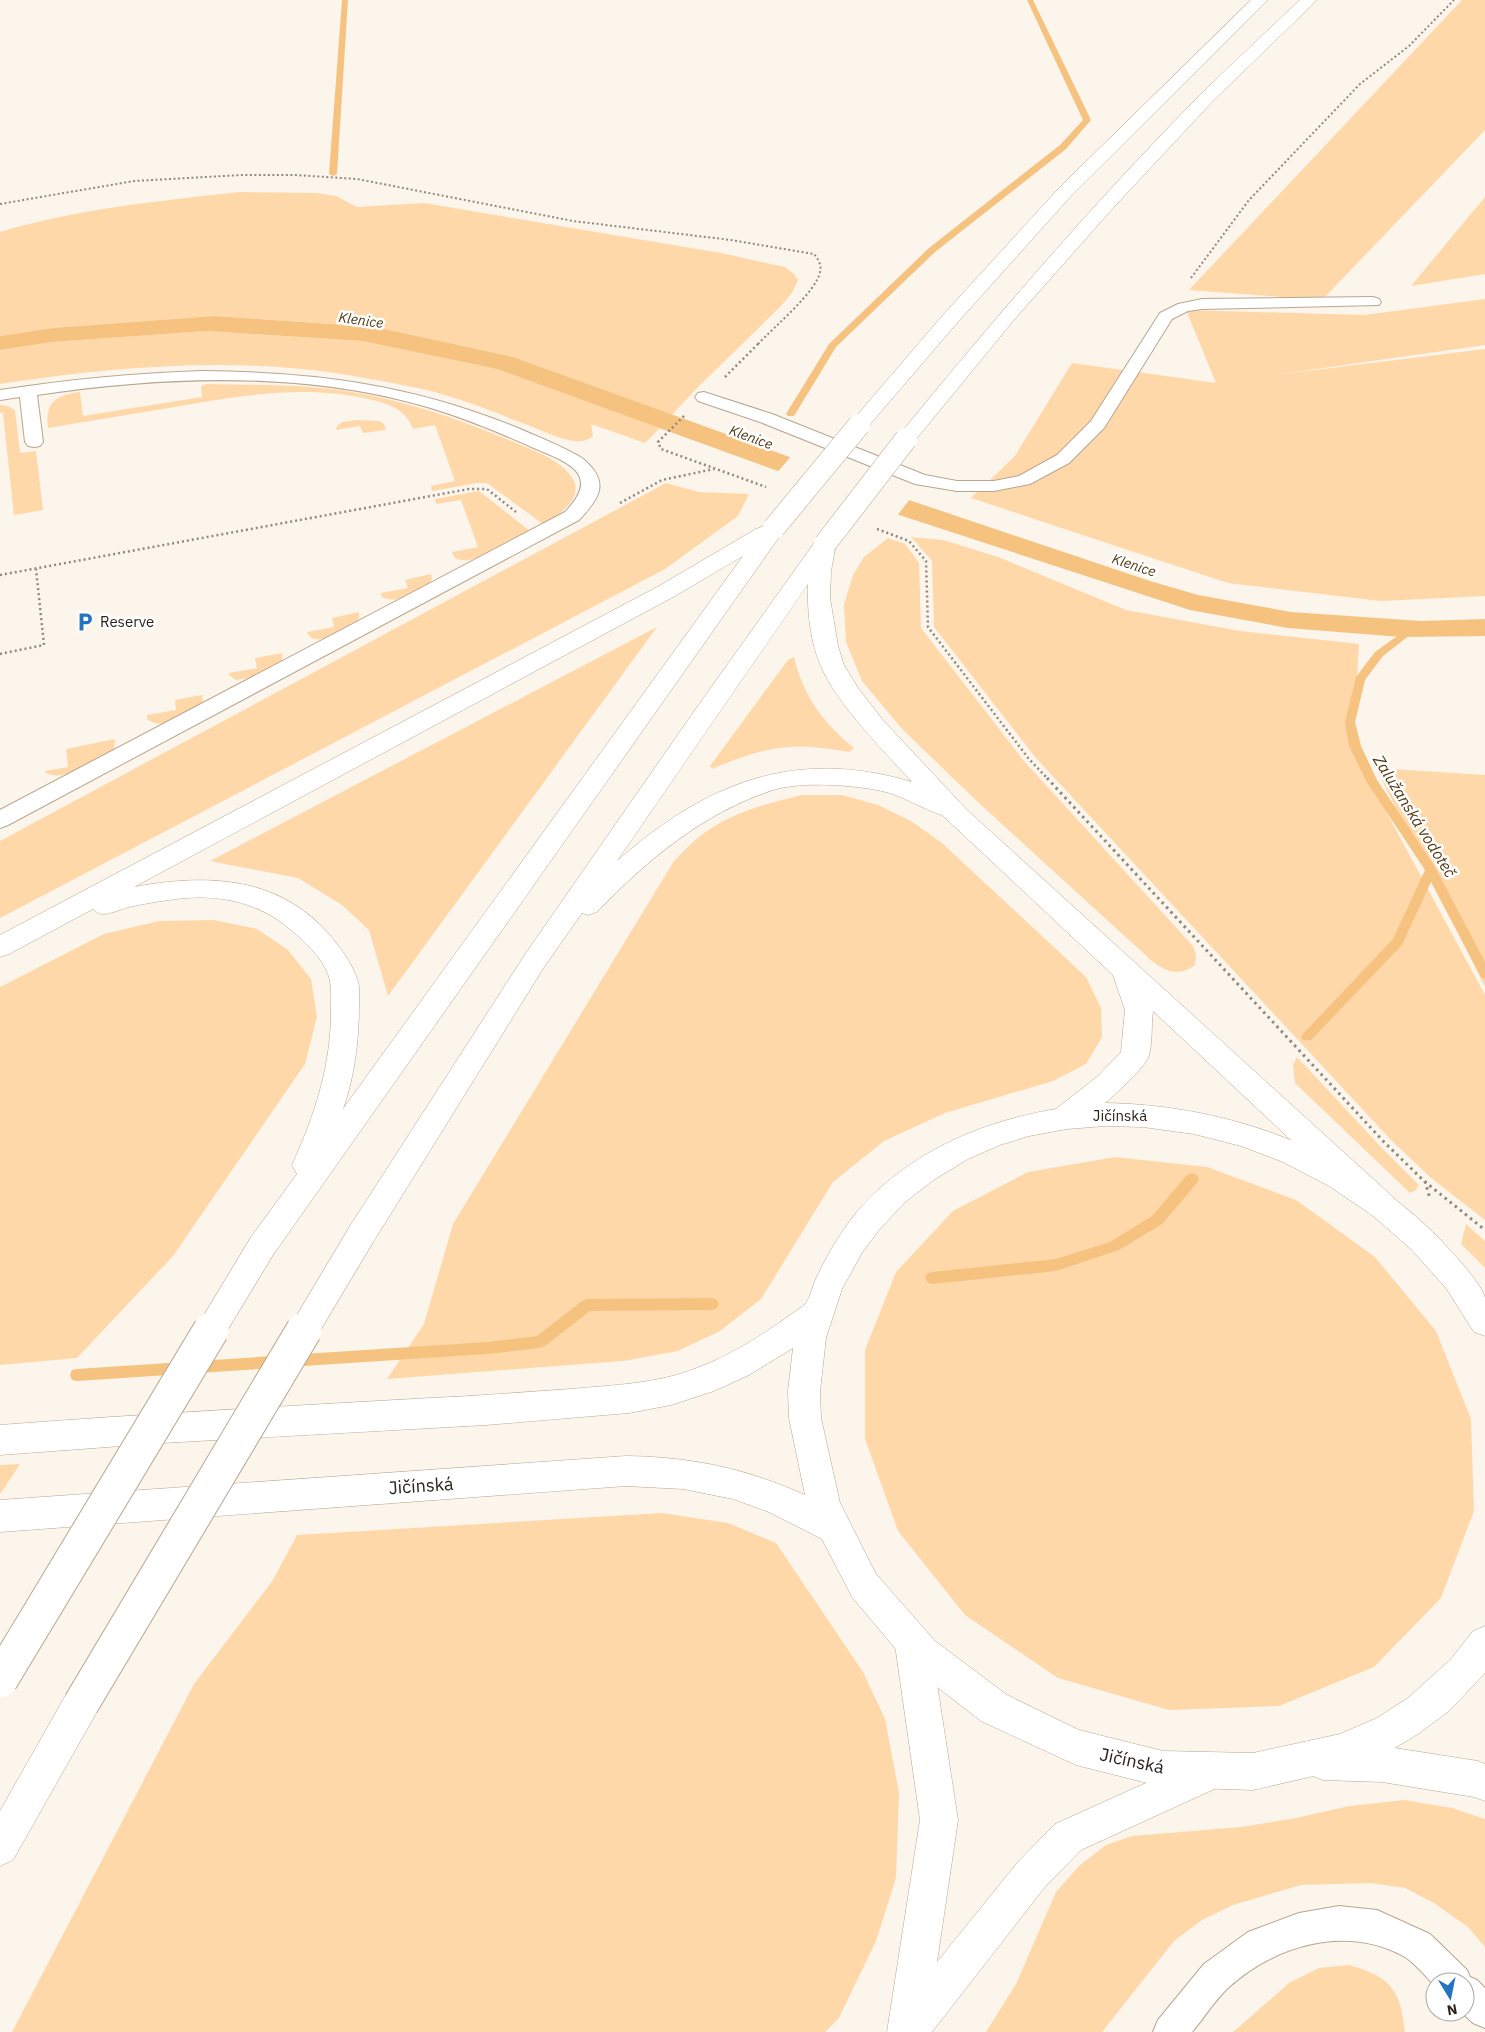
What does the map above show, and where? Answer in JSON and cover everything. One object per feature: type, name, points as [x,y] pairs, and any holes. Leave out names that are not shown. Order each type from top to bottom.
[{"type":"main road","points":[[262,1246],[774,528],[950,319],[1065,192],[1260,0]]},
{"type":"main road","points":[[0,1847],[81,1704],[362,1235],[535,960],[703,716],[826,544],[906,440],[1006,317],[1107,204],[1207,98],[1308,2]]},
{"type":"main road","points":[[0,947],[667,592],[774,528]]},
{"type":"main road","points":[[826,544],[820,571],[819,598],[821,622],[832,665],[848,693],[874,725],[957,815],[1382,1206]]},
{"type":"main road","points":[[535,960],[610,882],[682,822],[724,800],[775,781],[826,777],[876,781],[919,794],[957,815]]},
{"type":"main road","points":[[0,1680],[290,1199],[312,1153],[329,1108],[340,1064],[346,1022],[344,981],[327,949],[300,921],[271,903],[232,889],[192,888],[139,895],[60,915]]},
{"type":"main road","points":[[1066,1117],[1108,1084],[1134,1056],[1139,1010],[1125,969]]},
{"type":"main road","name":"Jičínská","points":[[1485,1322],[1458,1282],[1412,1231],[1382,1206],[1334,1173],[1282,1148],[1228,1129],[1174,1118],[1129,1114],[1066,1117],[1024,1125],[983,1139],[945,1157],[911,1180],[880,1207],[854,1239],[832,1274],[816,1314],[807,1353],[803,1394],[806,1438],[815,1482],[831,1526],[847,1558],[866,1588],[913,1645],[954,1680],[999,1711],[1048,1737],[1100,1755],[1154,1768],[1208,1773],[1262,1771],[1314,1761],[1376,1739],[1429,1705],[1472,1663],[1485,1643]]},
{"type":"main road","name":"Jičínská","points":[[1458,1282],[1485,1300]]},
{"type":"main road","name":"Jičínská","points":[[0,1440],[115,1431],[472,1411],[647,1396],[684,1387],[753,1358],[787,1337],[816,1314]]},
{"type":"main road","name":"Jičínská","points":[[0,1516],[626,1471],[668,1471],[708,1477],[751,1488],[792,1504],[831,1526]]},
{"type":"main road","points":[[908,2031],[939,1820],[913,1645]]},
{"type":"main road","points":[[1314,1761],[1382,1764],[1478,1779],[1485,1783]]},
{"type":"main road","points":[[908,2031],[1031,1875],[1068,1837],[1208,1773]]},
{"type":"lane","points":[[704,397],[766,418],[921,480],[957,486],[994,486],[1024,480],[1063,459],[1098,424],[1166,316],[1184,307],[1202,304],[1374,302]]},
{"type":"lane","points":[[0,395],[116,380],[208,376],[284,378],[352,385],[404,395],[499,426],[572,458],[584,468],[590,479],[591,495],[584,505],[572,516],[0,820]]},
{"type":"lane","points":[[28,390],[34,442]]},
{"type":"lane","points":[[1170,2032],[1216,1976],[1260,1944],[1299,1930],[1339,1923],[1377,1927],[1418,1946],[1445,1972]]},
{"type":"lane","points":[[1475,2002],[1485,2011]]},
{"type":"path","points":[[1184,307],[1181,292],[1249,200],[1360,84],[1409,46],[1454,0]]},
{"type":"path","points":[[0,204],[134,181],[241,175],[296,175],[357,179],[573,221],[731,240],[814,254],[821,261],[822,272],[814,287],[704,397]]},
{"type":"path","points":[[687,413],[658,442],[661,449],[764,487]]},
{"type":"path","points":[[620,502],[662,480],[715,469]]},
{"type":"path","points":[[0,576],[478,488],[488,490],[542,532]]},
{"type":"path","points":[[885,532],[909,541],[926,561],[928,627],[1029,759],[1384,1142],[1424,1181],[1485,1230]]},
{"type":"path","points":[[0,654],[44,645],[36,569]]},
{"type":"shaded area","points":[[1462,0],[1485,0],[1485,130],[1322,300],[1189,290]]},
{"type":"shaded area","points":[[239,192],[317,193],[336,196],[357,207],[424,203],[721,253],[785,267],[798,280],[792,293],[780,307],[672,415],[513,357],[375,327],[214,316],[52,328],[0,336],[0,232],[59,217],[88,212]]},
{"type":"shaded area","points":[[1485,197],[1485,274],[1411,286]]},
{"type":"shaded area","points":[[1485,299],[1485,345],[1274,375],[1485,349],[1485,596],[1381,601],[1228,583],[971,498],[1015,456],[1072,363],[1216,383],[1186,310],[1364,315]]},
{"type":"shaded area","name":"Klenice","points":[[214,316],[375,327],[513,357],[900,497],[1150,581],[1198,595],[1291,612],[1421,621],[1485,619],[1485,636],[1401,637],[1288,628],[1190,610],[893,513],[497,369],[362,341],[206,331],[52,342],[0,350],[0,336],[52,328]]},
{"type":"shaded area","points":[[206,331],[362,341],[497,369],[660,428],[645,443],[591,424],[593,436],[585,440],[572,441],[470,403],[431,391],[349,375],[279,367],[210,365],[140,368],[0,384],[0,350],[52,342]]},
{"type":"shaded area","points":[[206,384],[311,387],[346,391],[411,405],[475,426],[546,456],[560,465],[571,476],[575,484],[573,498],[563,511],[543,524],[487,483],[432,491],[431,486],[455,481],[435,425],[413,429],[406,416],[389,405],[342,394],[289,392],[236,397],[48,428],[50,406],[64,395],[80,392],[83,416],[202,397],[201,386]]},
{"type":"shaded area","points":[[0,405],[8,406],[15,410],[20,453],[36,451],[43,510],[14,515],[3,413],[0,413]]},
{"type":"shaded area","points":[[357,420],[379,421],[384,424],[386,430],[363,433],[360,426],[336,430],[337,426],[342,422]]},
{"type":"shaded area","points":[[666,483],[699,492],[749,494],[738,516],[665,569],[0,918],[0,841]]},
{"type":"shaded area","points":[[479,491],[530,531],[492,552],[470,560],[461,560],[454,557],[452,552],[478,547],[461,500],[436,504],[435,499]]},
{"type":"shaded area","points":[[911,537],[943,540],[998,557],[1126,610],[1240,631],[1359,644],[1354,733],[1361,765],[1485,995],[1485,1220],[1430,1177],[1391,1140],[1035,757],[934,627],[932,561]]},
{"type":"shaded area","points":[[888,538],[905,544],[919,563],[921,628],[1024,761],[1193,946],[1196,955],[1195,965],[1184,971],[1173,972],[1152,961],[981,805],[903,730],[862,681],[846,642],[844,604],[853,575],[864,557]]},
{"type":"shaded area","points":[[431,574],[432,579],[429,584],[417,593],[394,599],[382,597],[381,593],[408,588],[405,580]]},
{"type":"shaded area","points":[[359,612],[357,622],[331,636],[317,639],[311,637],[307,632],[334,627],[332,618]]},
{"type":"shaded area","points":[[657,627],[388,996],[369,930],[342,905],[298,878],[210,861]]},
{"type":"shaded area","points":[[282,653],[282,661],[254,677],[236,680],[229,675],[229,673],[257,668],[255,658]]},
{"type":"shaded area","points":[[794,657],[803,684],[816,707],[833,729],[854,748],[849,752],[810,747],[779,748],[748,755],[712,769],[710,766],[788,660]]},
{"type":"shaded area","points":[[202,695],[203,703],[176,720],[160,723],[147,719],[147,715],[176,710],[175,700]]},
{"type":"shaded area","points":[[115,739],[114,750],[81,769],[62,775],[54,775],[45,771],[68,767],[66,749]]},
{"type":"shaded area","points":[[1376,768],[1485,775],[1485,987]]},
{"type":"shaded area","points":[[802,795],[842,795],[878,805],[911,821],[942,843],[1086,977],[1101,1008],[1102,1037],[1086,1064],[1053,1081],[945,1113],[884,1141],[833,1182],[761,1299],[720,1331],[678,1351],[623,1361],[387,1379],[424,1324],[453,1224],[674,861],[699,837],[723,822],[748,810]]},
{"type":"shaded area","points":[[214,920],[257,929],[288,950],[311,979],[317,1017],[305,1064],[173,1256],[77,1358],[0,1365],[0,987],[104,934],[159,921]]},
{"type":"shaded area","points":[[1297,1057],[1419,1185],[1416,1190],[1410,1193],[1295,1083],[1293,1065]]},
{"type":"shaded area","points":[[1115,1157],[1207,1167],[1296,1200],[1375,1257],[1436,1331],[1471,1419],[1474,1511],[1441,1598],[1374,1667],[1279,1706],[1169,1710],[1058,1678],[965,1615],[898,1531],[865,1439],[865,1350],[896,1272],[953,1211],[1028,1172]]},
{"type":"shaded area","points":[[1466,1224],[1485,1241],[1485,1268],[1461,1244]]},
{"type":"shaded area","points":[[20,1464],[1,1493],[0,1493],[0,1465]]},
{"type":"shaded area","points":[[662,1513],[728,1523],[776,1543],[863,1672],[885,1719],[899,1793],[896,1878],[876,1941],[839,2018],[825,2032],[12,2032],[194,1684],[273,1580],[297,1535]]},
{"type":"shaded area","points":[[1404,1800],[1452,1808],[1485,1819],[1485,1947],[1468,1927],[1434,1903],[1405,1888],[1371,1883],[1301,1885],[1233,1905],[1202,1920],[1174,1941],[1102,2032],[986,2032],[1016,1984],[1056,1892],[1080,1865],[1106,1845],[1132,1836],[1241,1827],[1296,1818],[1349,1806]]},
{"type":"shaded area","points":[[1349,1965],[1375,1974],[1391,1987],[1400,2005],[1405,2032],[1233,2032],[1289,1983],[1319,1968]]},
{"type":"pier","points":[[792,455],[911,498],[896,517],[776,474]]},
{"type":"waterway","points":[[333,174],[345,0]]},
{"type":"waterway","points":[[791,414],[832,346],[932,250],[1063,147],[1087,120],[1030,0]]},
{"type":"waterway","name":"Zalužanská vodoteč","points":[[1411,629],[1379,654],[1360,679],[1350,722],[1355,746],[1372,781],[1431,870]]},
{"type":"waterway","points":[[1307,1037],[1398,942],[1431,870]]},
{"type":"waterway","name":"Zalužanská vodoteč","points":[[1431,870],[1485,974]]},
{"type":"waterway","points":[[932,1278],[1056,1265],[1114,1246],[1157,1220],[1192,1179]]},
{"type":"waterway","points":[[77,1375],[487,1348],[540,1342],[587,1305],[712,1304]]},
{"type":"place","name":"Reserve","points":[[85,622]]}]
